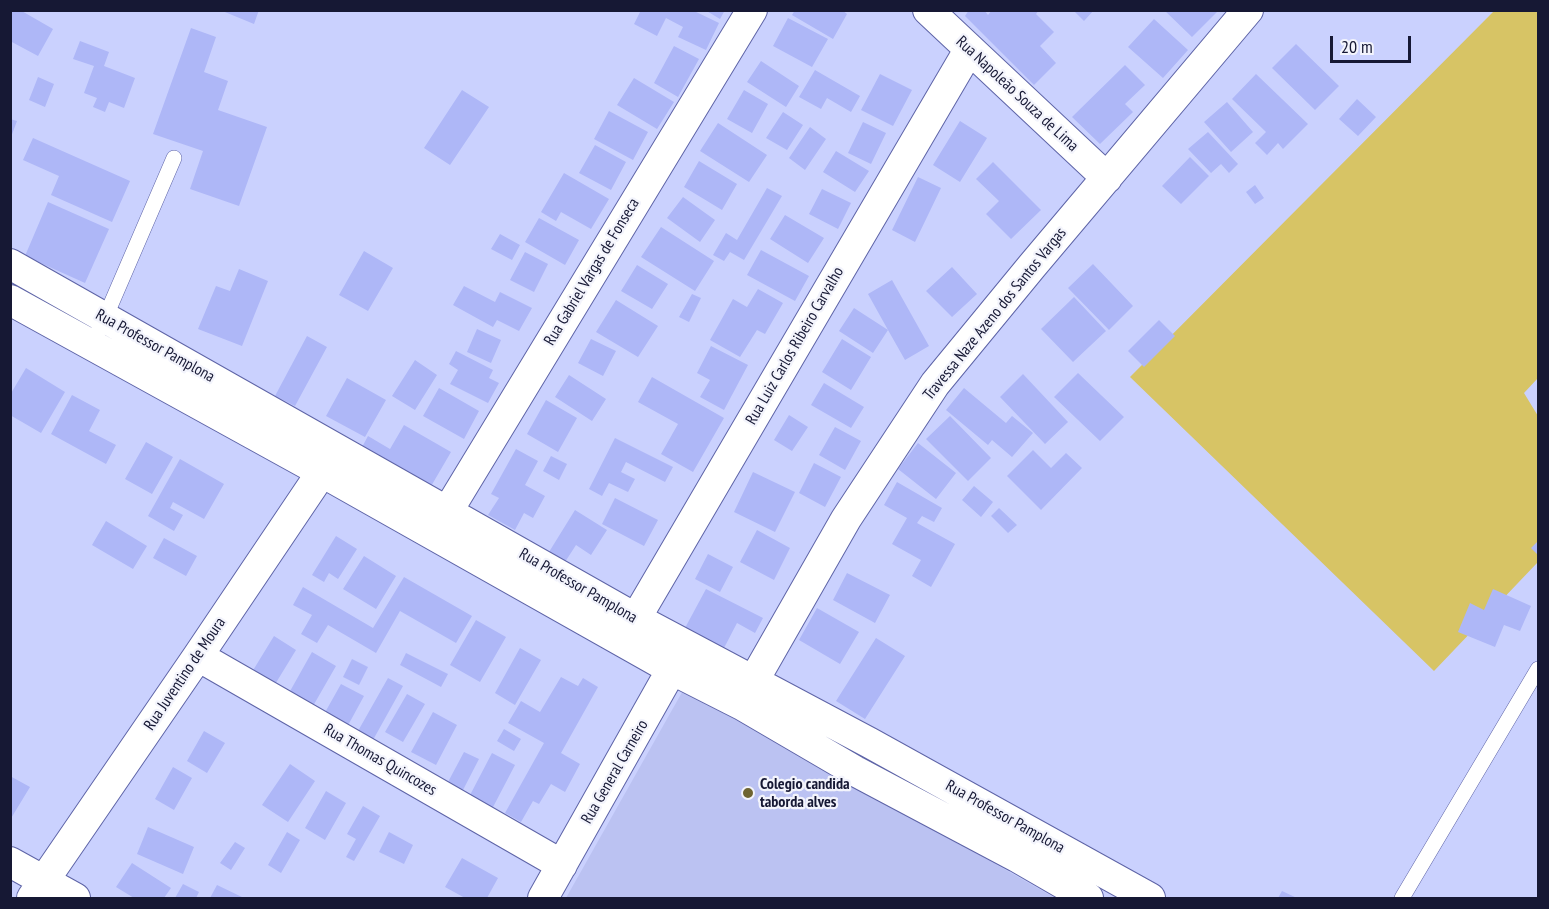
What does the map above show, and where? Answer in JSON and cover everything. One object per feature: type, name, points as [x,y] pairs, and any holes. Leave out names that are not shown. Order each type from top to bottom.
[{"type":"street","name":"Rua Gabriel Vargas de Fonseca","points":[[440,523],[752,10]]},
{"type":"street","name":"Travessa Naze Azeno dos Santos Vargas","points":[[748,693],[846,519],[935,384],[1248,10]]},
{"type":"street","name":"Rua Napoleão Souza de Lima","points":[[936,13],[969,50],[1107,178]]},
{"type":"street","name":"Rua Luiz Carlos Ribeiro Carvalho","points":[[628,630],[969,50]]},
{"type":"street","name":"Rua Professor Pamplona","points":[[10,264],[105,318],[330,460],[628,630],[1024,844],[1150,898]]},
{"type":"street","name":"Rua Professor Pamplona","points":[[10,300],[91,345],[330,460]]},
{"type":"street","name":"Rua Juventino de Moura","points":[[38,889],[330,460]]},
{"type":"street","name":"Rua Thomas Quincozes","points":[[198,656],[562,865]]},
{"type":"street","name":"Rua General Carneiro","points":[[543,898],[679,657]]},
{"type":"street","name":"Rua Professor Pamplona","points":[[1024,844],[1088,898]]},
{"type":"street","points":[[10,862],[38,889],[75,898]]},
{"type":"lane","points":[[91,345],[105,318],[174,158]]},
{"type":"lane","points":[[1401,898],[1539,669]]},
{"type":"shaded area","points":[[1494,11],[1538,11],[1538,378],[1524,393],[1538,416],[1538,562],[1434,671],[1130,377]]},
{"type":"shaded area","name":"Colegio candida taborda alves","points":[[685,687],[1055,898],[566,898]]},
{"type":"building","points":[[13,10],[20,10],[53,29],[38,56],[10,41],[10,14]]},
{"type":"building","points":[[220,10],[259,10],[254,24]]},
{"type":"building","points":[[641,10],[692,10],[719,23],[706,50],[678,37],[683,27],[666,18],[657,36],[634,24]]},
{"type":"building","points":[[705,10],[725,10],[720,19]]},
{"type":"building","points":[[795,10],[842,10],[847,14],[833,39],[792,15]]},
{"type":"building","points":[[969,10],[984,10],[988,15],[992,10],[1039,10],[1036,14],[1054,32],[1040,46],[1056,63],[1034,85],[965,16]]},
{"type":"building","points":[[1073,10],[1094,10],[1084,21]]},
{"type":"building","points":[[1164,10],[1215,10],[1217,12],[1192,37]]},
{"type":"building","points":[[788,18],[828,39],[812,67],[773,46]]},
{"type":"building","points":[[1154,19],[1188,50],[1163,78],[1128,47]]},
{"type":"building","points":[[191,28],[216,37],[204,72],[228,81],[218,110],[267,127],[239,206],[190,189],[203,151],[153,134]]},
{"type":"building","points":[[80,41],[109,52],[104,66],[135,78],[124,108],[109,102],[105,112],[93,107],[97,98],[84,93],[94,66],[73,59]]},
{"type":"building","points":[[1296,44],[1339,86],[1315,110],[1272,68]]},
{"type":"building","points":[[674,46],[699,59],[678,97],[654,83]]},
{"type":"building","points":[[761,61],[799,86],[786,107],[747,82]]},
{"type":"building","points":[[1125,65],[1145,85],[1125,104],[1133,112],[1100,144],[1072,117]]},
{"type":"building","points":[[815,70],[860,96],[851,112],[827,98],[821,109],[799,97]]},
{"type":"building","points":[[880,74],[912,90],[893,126],[861,110]]},
{"type":"building","points":[[1256,74],[1308,124],[1283,149],[1278,143],[1267,155],[1255,143],[1266,132],[1232,99]]},
{"type":"building","points":[[38,77],[54,84],[45,107],[29,100]]},
{"type":"building","points":[[634,78],[674,102],[657,129],[617,105]]},
{"type":"building","points":[[462,90],[489,107],[450,165],[424,148]]},
{"type":"building","points":[[744,90],[768,104],[752,133],[727,119]]},
{"type":"building","points":[[1357,99],[1376,117],[1358,136],[1339,119]]},
{"type":"building","points":[[1227,102],[1253,132],[1231,152],[1204,122]]},
{"type":"building","points":[[609,111],[648,132],[633,160],[594,139]]},
{"type":"building","points":[[783,112],[803,125],[787,150],[766,138]]},
{"type":"building","points":[[10,119],[17,121],[11,137],[10,137]]},
{"type":"building","points":[[960,121],[987,138],[960,182],[933,165]]},
{"type":"building","points":[[863,122],[886,133],[871,164],[848,153]]},
{"type":"building","points":[[718,123],[767,155],[749,182],[700,151]]},
{"type":"building","points":[[810,127],[826,139],[805,170],[789,158]]},
{"type":"building","points":[[1208,132],[1238,164],[1229,173],[1221,164],[1211,173],[1188,149]]},
{"type":"building","points":[[33,138],[130,181],[112,222],[51,195],[59,176],[23,160]]},
{"type":"building","points":[[595,145],[626,162],[611,190],[579,173]]},
{"type":"building","points":[[836,151],[869,171],[855,192],[823,172]]},
{"type":"building","points":[[1190,157],[1209,176],[1181,204],[1162,186]]},
{"type":"building","points":[[699,161],[737,184],[722,210],[684,187]]},
{"type":"building","points":[[993,162],[1041,210],[1011,239],[986,214],[999,201],[976,179]]},
{"type":"building","points":[[564,173],[609,199],[591,229],[561,212],[556,221],[541,212]]},
{"type":"building","points":[[918,177],[941,188],[915,242],[892,230]]},
{"type":"building","points":[[1255,185],[1264,198],[1255,204],[1246,192]]},
{"type":"building","points":[[767,188],[782,196],[744,260],[730,252],[724,261],[713,255],[726,233],[737,240]]},
{"type":"building","points":[[822,189],[851,203],[838,229],[809,214]]},
{"type":"building","points":[[683,197],[715,220],[700,242],[667,218]]},
{"type":"building","points":[[48,202],[109,229],[85,283],[25,256]]},
{"type":"building","points":[[785,215],[824,238],[808,263],[770,239]]},
{"type":"building","points":[[539,218],[579,240],[565,265],[525,242]]},
{"type":"building","points":[[661,227],[714,261],[695,291],[641,257]]},
{"type":"building","points":[[500,234],[520,245],[512,260],[491,249]]},
{"type":"building","points":[[761,250],[809,276],[795,301],[747,275]]},
{"type":"building","points":[[364,251],[393,268],[368,311],[339,295]]},
{"type":"building","points":[[525,252],[548,264],[534,292],[510,280]]},
{"type":"building","points":[[1093,264],[1133,306],[1109,330],[1068,288]]},
{"type":"building","points":[[637,265],[668,284],[652,309],[621,291]]},
{"type":"building","points":[[952,267],[977,294],[952,317],[926,291]]},
{"type":"building","points":[[239,269],[268,281],[242,346],[198,329],[216,286],[230,291]]},
{"type":"building","points":[[892,280],[929,346],[905,360],[868,294]]},
{"type":"building","points":[[464,286],[495,302],[500,292],[532,308],[519,331],[497,320],[493,327],[453,305]]},
{"type":"building","points":[[758,289],[783,303],[765,334],[757,330],[740,357],[710,340],[733,299],[747,307]]},
{"type":"building","points":[[692,294],[701,298],[689,322],[679,317]]},
{"type":"building","points":[[1074,297],[1106,331],[1073,362],[1041,329]]},
{"type":"building","points":[[616,300],[658,326],[638,357],[596,332]]},
{"type":"building","points":[[854,308],[888,330],[873,353],[839,331]]},
{"type":"building","points":[[1159,320],[1175,336],[1144,367],[1128,351]]},
{"type":"building","points":[[477,329],[501,340],[491,363],[467,352]]},
{"type":"building","points":[[307,336],[327,347],[295,406],[275,396]]},
{"type":"building","points":[[591,339],[616,351],[603,376],[578,363]]},
{"type":"building","points":[[842,339],[871,357],[851,390],[822,372]]},
{"type":"building","points":[[711,346],[748,365],[724,410],[700,397],[710,380],[697,373]]},
{"type":"building","points":[[456,351],[493,370],[489,378],[499,383],[488,403],[450,384],[458,370],[449,364]]},
{"type":"building","points":[[415,360],[437,375],[415,410],[392,396]]},
{"type":"building","points":[[26,368],[65,392],[41,433],[10,415],[10,395]]},
{"type":"building","points":[[1078,373],[1124,417],[1100,441],[1054,397]]},
{"type":"building","points":[[1023,374],[1068,422],[1045,444],[1000,397]]},
{"type":"building","points":[[569,375],[606,399],[592,421],[555,397]]},
{"type":"building","points":[[652,377],[724,418],[693,472],[661,454],[678,424],[638,402]]},
{"type":"building","points":[[347,378],[386,400],[365,437],[326,416]]},
{"type":"building","points":[[824,383],[864,407],[851,428],[811,405]]},
{"type":"building","points":[[439,388],[479,411],[464,439],[423,416]]},
{"type":"building","points":[[964,388],[1006,423],[1012,416],[1033,433],[1012,457],[992,440],[988,445],[946,410]]},
{"type":"building","points":[[72,395],[100,410],[89,431],[116,445],[106,464],[51,434]]},
{"type":"building","points":[[546,400],[577,418],[558,452],[527,434]]},
{"type":"building","points":[[789,415],[808,427],[792,451],[774,440]]},
{"type":"building","points":[[950,416],[991,458],[968,481],[926,439]]},
{"type":"building","points":[[404,425],[451,452],[430,488],[360,451],[368,436],[390,449]]},
{"type":"building","points":[[835,427],[861,441],[845,470],[819,455]]},
{"type":"building","points":[[615,438],[673,467],[665,482],[626,462],[621,472],[635,479],[628,492],[609,483],[602,496],[589,489]]},
{"type":"building","points":[[146,442],[173,457],[152,494],[125,479]]},
{"type":"building","points":[[918,443],[956,473],[936,499],[898,469]]},
{"type":"building","points":[[516,449],[538,461],[525,485],[545,496],[533,518],[524,513],[515,530],[488,515],[499,498],[491,494]]},
{"type":"building","points":[[1033,450],[1051,468],[1066,453],[1082,468],[1041,510],[1007,476]]},
{"type":"building","points":[[551,456],[567,464],[559,480],[543,471]]},
{"type":"building","points":[[180,459],[224,484],[204,519],[173,502],[170,508],[183,515],[174,531],[148,516]]},
{"type":"building","points":[[814,463],[841,477],[825,507],[799,493]]},
{"type":"building","points":[[753,472],[795,492],[775,532],[734,512]]},
{"type":"building","points":[[897,482],[942,508],[934,522],[922,516],[917,523],[955,544],[931,587],[912,576],[921,560],[892,544],[907,518],[884,505]]},
{"type":"building","points":[[974,486],[993,502],[981,517],[962,500]]},
{"type":"building","points":[[615,498],[658,520],[644,546],[602,524]]},
{"type":"building","points":[[999,508],[1017,525],[1008,533],[991,516]]},
{"type":"building","points":[[575,510],[607,530],[591,555],[576,545],[565,562],[549,552]]},
{"type":"building","points":[[106,521],[147,546],[133,569],[92,545]]},
{"type":"building","points":[[757,530],[790,548],[774,580],[740,562]]},
{"type":"building","points":[[336,536],[357,549],[338,579],[329,573],[324,582],[312,575]]},
{"type":"building","points":[[164,538],[197,556],[186,576],[153,558]]},
{"type":"building","points":[[1538,541],[1538,555],[1531,548]]},
{"type":"building","points":[[708,554],[733,567],[720,592],[695,579]]},
{"type":"building","points":[[364,556],[396,576],[376,609],[343,589]]},
{"type":"building","points":[[847,573],[890,595],[875,623],[833,600]]},
{"type":"building","points":[[404,577],[472,616],[456,643],[400,611],[376,653],[328,625],[317,643],[301,634],[312,615],[293,605],[303,587],[373,628]]},
{"type":"building","points":[[706,589],[763,618],[755,633],[737,623],[724,648],[685,628]]},
{"type":"building","points":[[1493,589],[1531,606],[1520,631],[1504,625],[1495,647],[1458,632],[1470,603],[1484,610]]},
{"type":"building","points":[[817,608],[859,632],[840,664],[799,640]]},
{"type":"building","points":[[476,620],[506,637],[480,682],[450,665]]},
{"type":"building","points":[[274,636],[296,650],[274,686],[252,672]]},
{"type":"building","points":[[876,638],[905,656],[865,719],[836,701]]},
{"type":"building","points":[[520,648],[541,660],[515,705],[495,693]]},
{"type":"building","points":[[312,652],[336,666],[313,706],[289,693]]},
{"type":"building","points":[[406,653],[448,674],[441,687],[400,665]]},
{"type":"building","points":[[352,659],[368,667],[359,685],[343,677]]},
{"type":"building","points":[[561,677],[578,686],[583,678],[598,687],[561,753],[580,764],[565,792],[551,784],[539,804],[533,801],[521,822],[505,813],[544,743],[508,723],[521,701],[540,712]]},
{"type":"building","points":[[388,678],[403,686],[373,740],[358,731]]},
{"type":"building","points":[[341,684],[364,696],[346,729],[323,716]]},
{"type":"building","points":[[407,694],[425,704],[403,742],[385,732]]},
{"type":"building","points":[[433,712],[457,725],[436,765],[411,752]]},
{"type":"building","points":[[504,729],[521,739],[514,751],[497,741]]},
{"type":"building","points":[[204,731],[225,743],[207,773],[187,761]]},
{"type":"building","points":[[464,752],[479,759],[463,790],[448,782]]},
{"type":"building","points":[[492,753],[515,765],[492,809],[469,797]]},
{"type":"building","points":[[290,764],[315,781],[288,822],[262,805]]},
{"type":"building","points":[[173,767],[192,778],[174,810],[155,799]]},
{"type":"building","points":[[10,776],[30,787],[10,820]]},
{"type":"building","points":[[326,791],[346,803],[325,840],[305,828]]},
{"type":"building","points":[[363,806],[380,816],[354,861],[346,857],[356,839],[347,834]]},
{"type":"building","points":[[148,827],[194,847],[183,874],[137,854]]},
{"type":"building","points":[[287,832],[300,840],[281,873],[268,865]]},
{"type":"building","points":[[389,832],[413,845],[404,864],[379,852]]},
{"type":"building","points":[[235,842],[245,848],[231,870],[220,863]]},
{"type":"building","points":[[462,858],[498,878],[487,898],[465,898],[445,887]]},
{"type":"building","points":[[132,863],[171,888],[164,898],[134,898],[116,887]]},
{"type":"building","points":[[183,884],[199,892],[196,898],[175,898]]},
{"type":"building","points":[[217,885],[244,898],[210,898]]},
{"type":"building","points":[[1282,891],[1297,898],[1278,898]]},
{"type":"place","name":"Colegio candida taborda alves","points":[[748,793]]}]
